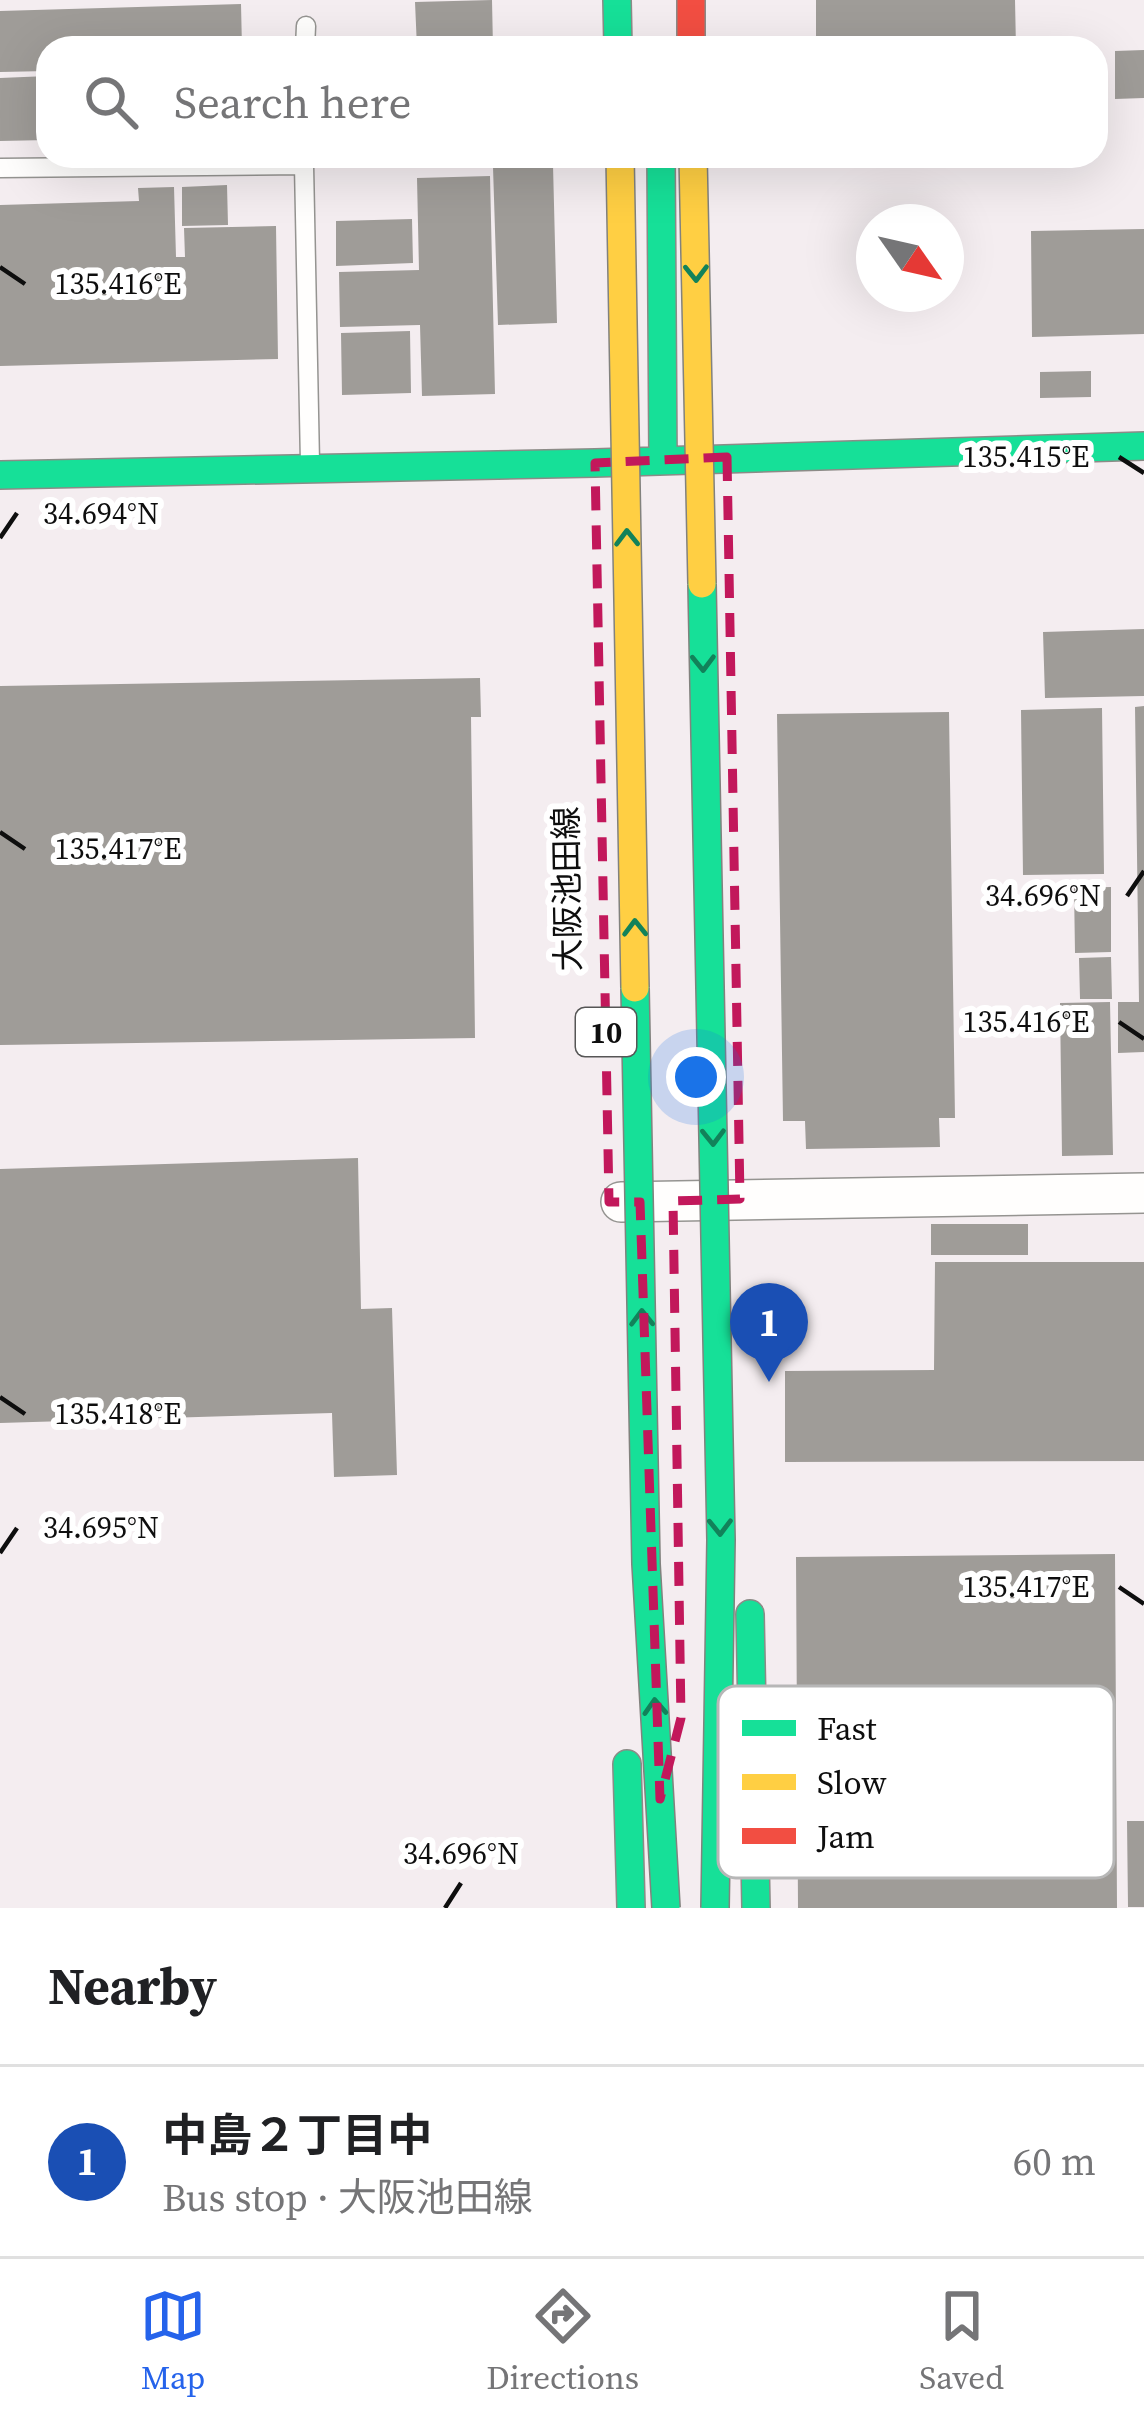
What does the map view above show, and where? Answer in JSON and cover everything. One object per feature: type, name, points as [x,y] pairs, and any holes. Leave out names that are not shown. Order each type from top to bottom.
[{"type":"main road","points":[[617,0],[618,36]]},
{"type":"main road","points":[[691,0],[692,36]]},
{"type":"main road","points":[[716,0],[718,36]]},
{"type":"main road","points":[[620,168],[646,1564],[666,1908]]},
{"type":"main road","points":[[621,168],[660,472]]},
{"type":"main road","points":[[660,472],[661,168]]},
{"type":"main road","points":[[693,168],[721,1540],[719,1686]]},
{"type":"main road","points":[[720,168],[751,1686]]},
{"type":"main road","points":[[0,475],[595,463],[660,472],[727,457],[1144,446]]},
{"type":"main road","points":[[673,1172],[674,1220]]},
{"type":"main road","points":[[615,1389],[623,1645]]},
{"type":"main road","points":[[631,1905],[640,1858],[675,1756],[681,1694]]},
{"type":"main road","points":[[715,1908],[718,1724]]},
{"type":"main road","points":[[626,1738],[631,1905]]},
{"type":"main road","points":[[755,1878],[756,1908]]},
{"type":"street","points":[[609,1202],[1144,1193]]},
{"type":"lane","points":[[306,26],[306,36]]},
{"type":"lane","points":[[0,168],[36,167]]},
{"type":"lane","points":[[304,168],[310,468]]},
{"type":"highlighted area","points":[[727,457],[740,1199],[673,1201],[681,1718],[660,1799],[640,1202],[609,1202],[595,463]]},
{"type":"shaded area","points":[[0,0],[1144,0],[1144,1908],[0,1908]]},
{"type":"building","points":[[492,0],[493,36],[416,36],[415,2]]},
{"type":"building","points":[[816,0],[1015,0],[1016,36],[816,36]]},
{"type":"building","points":[[241,4],[242,36],[36,36],[36,71],[0,72],[0,11]]},
{"type":"building","points":[[1144,50],[1144,98],[1115,99],[1115,51]]},
{"type":"building","points":[[36,76],[36,140],[0,141],[0,78]]},
{"type":"building","points":[[493,168],[553,168],[557,323],[498,325]]},
{"type":"building","points":[[490,176],[495,394],[422,396],[420,325],[340,327],[339,272],[419,270],[417,178]]},
{"type":"building","points":[[227,185],[228,225],[182,226],[182,187]]},
{"type":"building","points":[[174,187],[176,257],[185,257],[184,228],[276,226],[278,359],[0,366],[0,205],[139,201],[138,188]]},
{"type":"building","points":[[412,219],[413,263],[336,266],[336,221]]},
{"type":"building","points":[[1144,229],[1144,334],[1032,337],[1031,231]]},
{"type":"building","points":[[410,331],[411,393],[342,395],[341,333]]},
{"type":"building","points":[[1091,371],[1091,397],[1040,398],[1040,372]]},
{"type":"building","points":[[1144,629],[1144,696],[1045,698],[1043,632]]},
{"type":"building","points":[[480,678],[481,717],[471,717],[475,1038],[0,1045],[0,686]]},
{"type":"building","points":[[1144,706],[1144,1052],[1118,1053],[1118,1002],[1139,1002],[1135,707]]},
{"type":"building","points":[[1102,708],[1104,874],[1023,875],[1021,710]]},
{"type":"building","points":[[949,712],[955,1118],[939,1118],[940,1147],[806,1149],[805,1121],[783,1121],[777,714]]},
{"type":"building","points":[[1111,887],[1111,952],[1075,953],[1074,888]]},
{"type":"building","points":[[1111,957],[1112,999],[1080,999],[1079,958]]},
{"type":"building","points":[[1110,1002],[1113,1155],[1062,1156],[1060,1003]]},
{"type":"building","points":[[358,1158],[361,1309],[392,1308],[397,1475],[334,1477],[332,1413],[0,1423],[0,1169]]},
{"type":"building","points":[[931,1224],[1028,1224],[1028,1255],[931,1255]]},
{"type":"building","points":[[935,1262],[1144,1262],[1144,1461],[785,1462],[785,1371],[934,1370]]},
{"type":"building","points":[[1115,1554],[1117,1908],[798,1908],[798,1878],[1114,1878],[1114,1686],[797,1686],[796,1557]]},
{"type":"building","points":[[1127,1821],[1144,1821],[1144,1907],[1128,1907]]},
{"type":"traffic: fast","points":[[617,0],[618,36]]},
{"type":"traffic: fast","points":[[661,168],[663,461]]},
{"type":"traffic: fast","points":[[0,475],[1144,446]]},
{"type":"traffic: fast","points":[[702,584],[721,1540],[719,1686]]},
{"type":"traffic: fast","points":[[635,988],[646,1564],[666,1908]]},
{"type":"traffic: fast","points":[[750,1614],[751,1686]]},
{"type":"traffic: fast","points":[[715,1908],[718,1724]]},
{"type":"traffic: fast","points":[[627,1764],[631,1908]]},
{"type":"traffic: fast","points":[[755,1878],[756,1908]]},
{"type":"traffic: jam","points":[[691,0],[691,36]]},
{"type":"traffic: slow","points":[[620,168],[635,988]]},
{"type":"traffic: slow","points":[[693,168],[702,584]]},
{"type":"place","name":"中島２丁目中","points":[[769,1382]]}]
